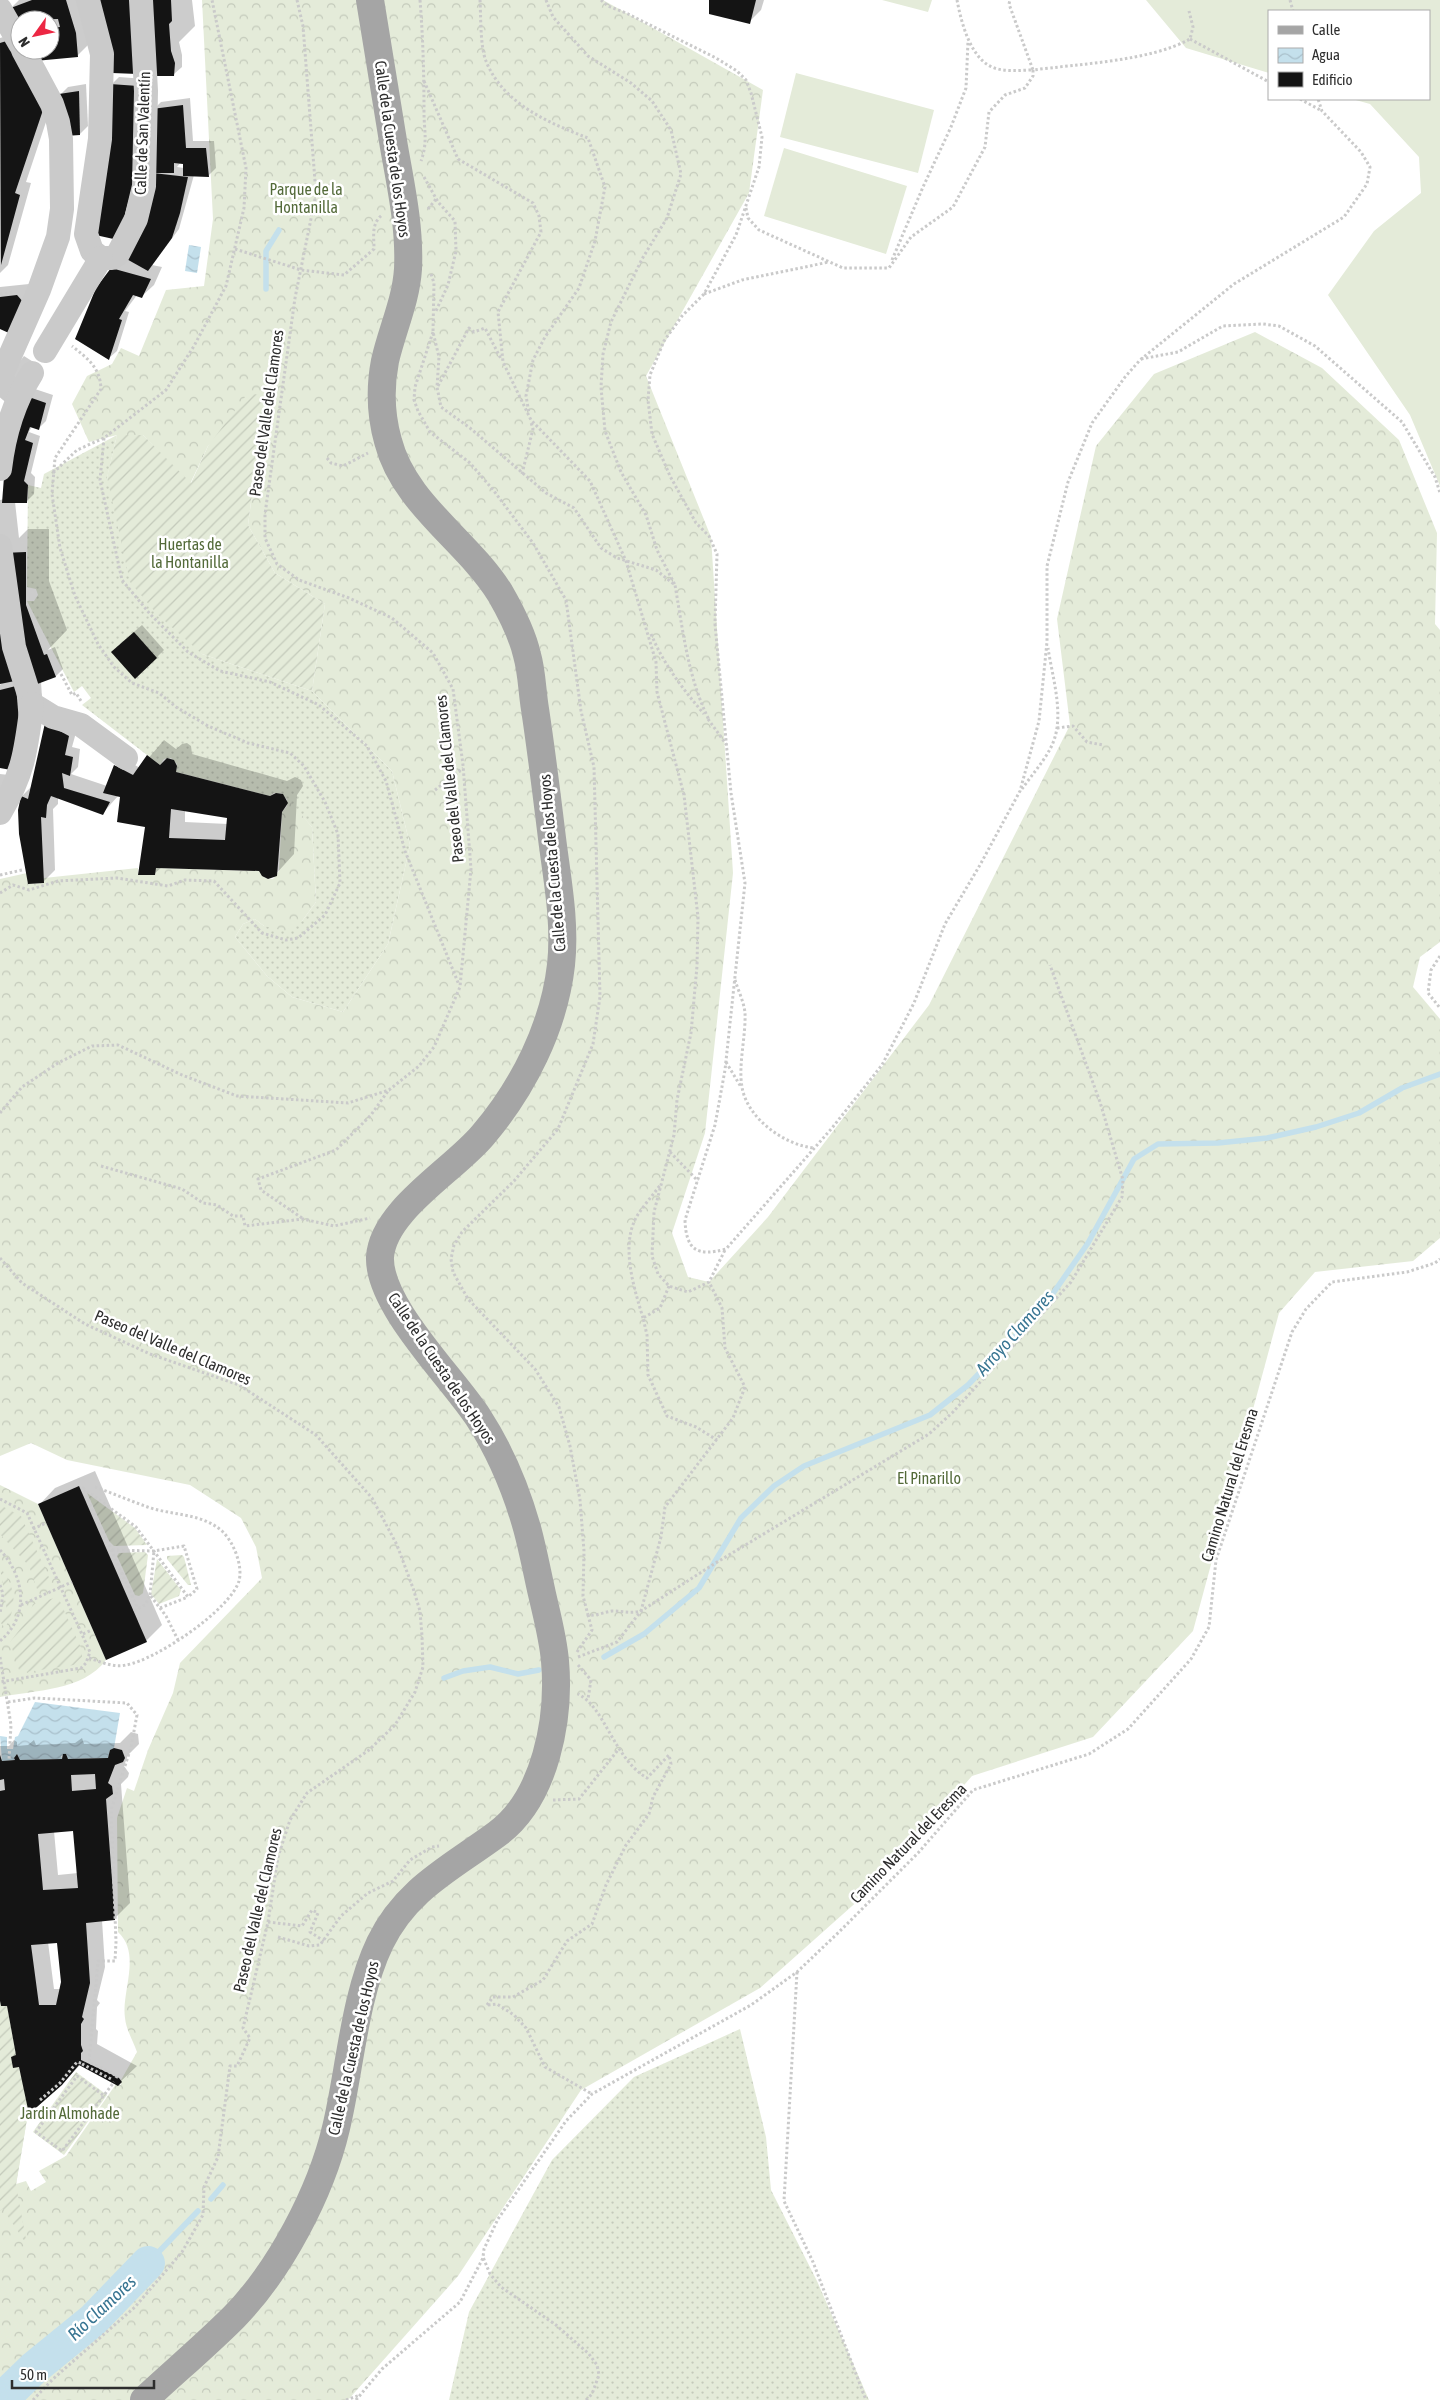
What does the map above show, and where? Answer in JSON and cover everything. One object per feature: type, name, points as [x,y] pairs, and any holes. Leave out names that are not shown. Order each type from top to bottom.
[{"type":"main road","name":"Calle de la Cuesta de los Hoyos","points":[[144,2400],[238,2313],[272,2270],[301,2222],[334,2135],[365,1985],[381,1939],[393,1920],[422,1886],[494,1837],[508,1825],[529,1800],[541,1774],[547,1750],[557,1684],[555,1653],[527,1528],[502,1460],[474,1410],[397,1308],[382,1272],[380,1256],[383,1243],[394,1219],[463,1157],[486,1132],[530,1064],[552,1010],[562,958],[562,929],[527,654],[515,619],[495,586],[411,489],[394,459],[386,433],[382,391],[385,363],[405,292],[408,271],[407,225],[370,0]]},
{"type":"street","points":[[51,342],[101,258],[92,251],[86,234],[100,139],[102,54],[88,0]]},
{"type":"street","name":"Calle de San Valentín","points":[[101,258],[112,258],[122,248],[136,219],[144,186],[146,91],[141,0]]},
{"type":"street","points":[[0,9],[10,26]]},
{"type":"street","points":[[10,409],[2,374],[58,237],[62,209],[61,139],[58,122],[52,104],[28,60]]},
{"type":"street","points":[[0,469],[10,409],[32,373]]},
{"type":"street","points":[[0,546],[14,647],[32,704],[24,761],[13,790],[0,813]]},
{"type":"street","points":[[32,704],[53,717],[81,725],[126,758]]},
{"type":"path","points":[[53,473],[77,450],[104,438],[166,390],[194,346],[226,286],[245,201],[246,168],[212,0]]},
{"type":"path","name":"Paseo del Valle del Clamores","points":[[0,1114],[22,1087],[58,1063],[92,1046],[118,1045],[182,1075],[236,1096],[348,1103],[389,1090],[419,1066],[434,1047],[460,987],[471,869],[463,768],[453,689],[433,653],[392,618],[349,598],[299,580],[277,564],[265,538],[265,514],[274,436],[301,270],[316,194],[303,26],[297,0]]},
{"type":"path","points":[[420,0],[426,146],[420,164]]},
{"type":"path","points":[[480,0],[486,60],[498,82],[529,112],[556,126],[588,138],[605,187],[595,241],[580,288],[545,337],[533,360],[526,396],[532,429],[522,474]]},
{"type":"path","points":[[546,0],[553,17],[588,56],[630,83],[652,101],[671,130],[681,174],[668,218],[642,259],[611,322],[603,354],[601,387],[605,431],[621,472],[646,515],[657,550],[675,585],[685,644],[697,696],[709,720]]},
{"type":"path","points":[[601,0],[608,6],[641,20],[716,58],[746,80],[758,116],[762,136],[759,167],[736,235],[704,294],[682,316],[664,341],[650,375],[648,400],[652,434],[670,476],[696,522],[709,536],[717,554],[715,624],[731,793],[745,882],[726,1061],[715,1125],[685,1220],[690,1245],[699,1252],[710,1254],[726,1249]]},
{"type":"path","points":[[889,268],[951,127],[966,88],[968,41],[957,0]]},
{"type":"path","points":[[889,268],[911,237],[953,207],[985,147],[989,112],[1005,95],[1025,88],[1033,76],[1034,70],[1010,0]]},
{"type":"path","points":[[968,41],[988,65],[1005,70],[1034,70],[1125,57],[1176,47],[1190,39],[1193,27],[1189,11]]},
{"type":"path","points":[[1190,39],[1268,81]]},
{"type":"path","points":[[424,81],[458,159],[533,204],[539,216],[541,232],[498,312],[503,362]]},
{"type":"path","points":[[1020,791],[1039,721],[1047,642],[1047,566],[1068,482],[1092,423],[1124,377],[1140,360],[1234,284],[1344,217],[1367,184],[1370,167],[1361,152],[1322,111],[1302,100]]},
{"type":"path","points":[[1318,100],[1322,111]]},
{"type":"path","points":[[422,170],[427,184],[436,199],[455,221],[456,251],[448,285],[434,314]]},
{"type":"path","points":[[746,207],[748,218],[759,230],[843,268],[889,268]]},
{"type":"path","points":[[235,249],[301,270],[344,275],[374,249],[373,229],[377,219],[381,216]]},
{"type":"path","points":[[704,294],[742,280],[830,262]]},
{"type":"path","points":[[428,266],[434,282],[433,332],[415,387],[414,400],[430,432],[470,463],[494,490],[533,543],[566,600],[581,711],[594,767],[600,997],[593,1044],[558,1129],[514,1181],[462,1232],[454,1245],[452,1259],[453,1272],[468,1299],[535,1369],[559,1406],[570,1446],[580,1500],[584,1552],[582,1596],[592,1630],[572,1659]]},
{"type":"path","points":[[1140,360],[1178,352],[1223,326],[1263,324],[1279,326],[1315,346],[1402,422],[1435,477],[1440,493]]},
{"type":"path","points":[[438,386],[469,328],[474,332],[485,328],[531,420],[590,481],[626,561],[647,625],[656,662],[657,692],[684,795],[698,917],[691,1034],[677,1100],[670,1152],[654,1212],[652,1256],[658,1274],[669,1286],[688,1292],[709,1282],[726,1249],[814,1148],[882,1065],[914,1003],[945,924],[980,865],[1020,791],[1052,745],[1057,728],[1057,705],[1047,642]]},
{"type":"path","points":[[433,332],[439,357],[438,386],[440,408],[470,428],[546,493],[574,508],[601,548],[626,561],[656,570],[675,585]]},
{"type":"path","points":[[0,893],[13,885],[30,890],[58,881],[117,878],[168,886],[185,880],[214,882],[262,933],[286,940],[298,938],[325,915],[340,883],[338,834],[326,802],[304,766],[290,753],[248,742],[208,726],[176,707],[159,693],[132,683],[114,667],[98,644],[75,596],[60,548],[52,494],[54,458],[101,389],[100,376],[96,366],[51,342]]},
{"type":"path","points":[[104,438],[100,480],[122,580],[150,614],[188,652],[220,671],[270,682],[319,705],[368,746],[386,781],[406,851],[460,987]]},
{"type":"path","points":[[327,458],[331,463],[343,466],[373,450]]},
{"type":"path","points":[[647,625],[659,653],[677,681],[727,745]]},
{"type":"path","points":[[72,701],[78,697]]},
{"type":"path","points":[[1057,728],[1073,726],[1087,742],[1103,745]]},
{"type":"path","points":[[435,790],[463,768]]},
{"type":"path","points":[[0,875],[22,870]]},
{"type":"path","points":[[1440,956],[1431,970],[1428,993],[1440,1008]]},
{"type":"path","points":[[588,1615],[612,1611],[633,1614],[641,1611],[714,1564],[929,1434],[953,1412],[1071,1282],[1122,1197],[1123,1180],[1100,1102],[1050,965]]},
{"type":"path","points":[[735,978],[745,1012],[742,1087]]},
{"type":"path","points":[[726,1061],[762,1124],[777,1135],[800,1146],[814,1148]]},
{"type":"path","points":[[302,1219],[261,1190],[258,1179],[336,1150],[372,1115],[389,1090]]},
{"type":"path","points":[[670,1152],[698,1182]]},
{"type":"path","points":[[101,1166],[182,1189],[203,1203],[217,1205],[233,1216],[243,1216],[245,1226],[302,1219],[334,1226],[375,1217]]},
{"type":"path","points":[[662,1182],[636,1217],[630,1241],[631,1268],[647,1335],[648,1375],[667,1416],[696,1428],[717,1440]]},
{"type":"path","name":"Paseo del Valle del Clamores","points":[[0,1258],[22,1284],[85,1324],[150,1354],[239,1386],[316,1435],[372,1498],[397,1545],[420,1611],[423,1667],[415,1692],[395,1725],[369,1750],[307,1793],[290,1820],[278,1857],[268,1922],[243,2028],[250,2038],[237,2066],[230,2066],[218,2157],[204,2188],[203,2215],[182,2252],[135,2308],[52,2379],[33,2400]]},
{"type":"path","name":"Camino Natural del Eresma","points":[[356,2400],[382,2370],[460,2302],[483,2258],[484,2249],[498,2219],[566,2121],[592,2094],[751,2005],[797,1972],[918,1853],[973,1790],[1089,1754],[1128,1730],[1191,1659],[1209,1627],[1216,1560],[1292,1332],[1306,1309],[1332,1282],[1407,1272],[1436,1263],[1440,1259]]},
{"type":"path","points":[[572,1659],[617,1642],[641,1611],[660,1537],[665,1507],[733,1418],[745,1387],[725,1348],[722,1308],[709,1282]]},
{"type":"path","points":[[643,1318],[660,1308],[669,1286]]},
{"type":"path","points":[[89,1658],[112,1665],[126,1666],[162,1650],[191,1634],[225,1601],[238,1583],[240,1573],[233,1547],[223,1532],[208,1522],[145,1506],[95,1487]]},
{"type":"path","points":[[138,1608],[83,1488],[136,1527],[188,1597]]},
{"type":"path","points":[[0,1499],[27,1513],[90,1652],[89,1658],[81,1668],[0,1682]]},
{"type":"path","points":[[33,1529],[46,1524]]},
{"type":"path","points":[[112,1550],[154,1551],[184,1546],[196,1589],[188,1597],[160,1608]]},
{"type":"path","points":[[0,1550],[8,1559],[18,1578],[21,1605],[15,1624],[0,1642]]},
{"type":"path","points":[[134,1611],[145,1605],[150,1594],[154,1551]]},
{"type":"path","points":[[21,1605],[72,1582]]},
{"type":"path","points":[[0,1585],[3,1594],[0,1614]]},
{"type":"path","points":[[150,1594],[178,1640]]},
{"type":"path","points":[[83,1634],[92,1630]]},
{"type":"path","points":[[0,1657],[11,1724],[9,1760]]},
{"type":"path","points":[[572,1659],[591,1680],[588,1699]]},
{"type":"path","points":[[557,1684],[588,1699],[618,1750],[647,1778],[669,1755],[671,1764],[653,1797],[648,1814],[626,1845],[606,1885],[592,1924],[567,1940],[542,1980],[513,1997],[493,1997],[487,2005],[497,2004],[514,2015],[526,2028],[545,2067],[592,2094]]},
{"type":"path","points":[[8,1702],[35,1698],[127,1703],[137,1715],[112,1810],[115,1961],[98,1962],[89,2062],[117,2076],[62,2151],[36,2132],[77,2076],[103,2095]]},
{"type":"path","points":[[529,1800],[579,1799],[618,1750]]},
{"type":"path","points":[[278,1936],[309,1946],[320,1945],[342,1916],[368,1893],[393,1881],[410,1860],[432,1847],[442,1846]]},
{"type":"path","points":[[268,1922],[302,1926],[312,1910],[318,1913],[310,1932],[324,1941]]},
{"type":"path","points":[[797,1972],[784,2201],[813,2262],[866,2400]]},
{"type":"path","points":[[40,2100],[60,2083],[77,2062],[114,2080]]},
{"type":"path","points":[[483,2258],[490,2274],[501,2287],[556,2325],[589,2354],[597,2364],[599,2375],[592,2394],[586,2400]]},
{"type":"path","points":[[346,2400],[360,2395]]},
{"type":"green space","name":"El Pinarillo","points":[[202,0],[603,0],[763,90],[749,193],[646,376],[711,537],[733,873],[705,1133],[672,1233],[688,1277],[709,1282],[768,1217],[929,1005],[1070,725],[1057,619],[1096,446],[1154,374],[1255,332],[1322,368],[1399,440],[1437,533],[1435,624],[1440,630],[1440,942],[1420,957],[1413,987],[1440,1019],[1440,1238],[1413,1261],[1315,1272],[1279,1313],[1193,1631],[1093,1737],[972,1776],[879,1882],[760,1988],[581,2090],[458,2276],[348,2400],[0,2400],[0,2001],[1,2006],[7,2006],[16,2055],[11,2057],[29,2107],[16,2184],[26,2181],[31,2191],[46,2182],[39,2171],[66,2156],[116,2084],[121,2085],[121,2080],[137,2052],[125,2018],[130,1962],[129,1951],[125,1941],[118,1932],[117,1818],[127,1788],[134,1791],[148,1750],[173,1693],[180,1663],[262,1578],[256,1547],[241,1518],[190,1485],[67,1460],[31,1443],[0,1456],[0,879],[27,873],[28,884],[44,883],[44,878],[138,868],[138,875],[155,875],[156,868],[259,871],[265,878],[273,879],[279,871],[282,812],[287,806],[287,798],[312,827],[316,902],[302,921],[285,931],[264,926],[255,919],[243,924],[235,937],[267,976],[292,997],[343,1012],[388,944],[410,845],[392,771],[312,691],[325,604],[275,573],[248,525],[265,396],[208,446],[190,484],[143,435],[117,435],[89,442],[72,404],[87,376],[112,364],[121,348],[139,356],[166,290],[204,286],[213,219]]},
{"type":"green space","points":[[882,0],[932,0],[928,12]]},
{"type":"green space","points":[[1146,0],[1440,0],[1440,486],[1410,415],[1328,295],[1374,231],[1421,193],[1419,157],[1370,104],[1356,100],[1430,100],[1430,10],[1268,10],[1268,73],[1186,48]]},
{"type":"green space","points":[[796,73],[934,110],[918,173],[780,137]]},
{"type":"green space","points":[[784,148],[907,186],[886,254],[764,216]]},
{"type":"green space","name":"Huertas de la Hontanilla","points":[[248,393],[265,396],[248,525],[275,573],[325,604],[312,691],[202,654],[157,614],[130,582],[107,477],[117,435],[143,435],[191,483],[208,446]]},
{"type":"green space","points":[[117,435],[107,478],[202,654],[312,691],[392,771],[410,845],[388,944],[343,1012],[292,997],[267,976],[235,937],[243,924],[255,919],[264,926],[302,921],[316,902],[312,827],[281,793],[274,793],[270,796],[176,772],[177,764],[171,758],[164,759],[160,765],[82,705],[91,698],[82,686],[74,692],[27,601],[34,601],[38,595],[36,589],[27,587],[28,485],[41,488],[44,474]]},
{"type":"green space","points":[[0,1485],[38,1504],[106,1660],[85,1678],[58,1688],[0,1697]]},
{"type":"green space","points":[[87,1493],[135,1528],[147,1545],[114,1546],[109,1541]]},
{"type":"green space","points":[[0,1505],[21,1516],[51,1582],[37,1589],[29,1566],[0,1534]]},
{"type":"green space","points":[[145,1552],[148,1555],[143,1593],[139,1596],[135,1595],[117,1556],[119,1553]]},
{"type":"green space","points":[[182,1555],[191,1585],[188,1585],[167,1559],[167,1556]]},
{"type":"green space","points":[[157,1559],[181,1590],[179,1596],[159,1604],[151,1594]]},
{"type":"green space","points":[[0,1567],[9,1582],[13,1597],[12,1612],[5,1628],[1,1623],[7,1611]]},
{"type":"green space","points":[[58,1597],[82,1650],[82,1657],[74,1665],[20,1673],[10,1642],[27,1620],[33,1604]]},
{"type":"green space","points":[[0,2001],[1,2006],[7,2006],[16,2055],[11,2057],[13,2067],[19,2067],[29,2107],[16,2185],[27,2245],[3,2209],[0,2211]]},
{"type":"green space","points":[[740,2029],[766,2137],[771,2190],[817,2281],[869,2400],[449,2400],[469,2312],[552,2160],[634,2077]]},
{"type":"green space","name":"Jardin Almohade","points":[[76,2072],[107,2095],[64,2155],[33,2132]]},
{"type":"water","points":[[189,245],[201,247],[197,273],[185,271]]},
{"type":"water","points":[[35,1702],[120,1713],[114,1748],[110,1750],[108,1758],[68,1759],[66,1754],[61,1756],[62,1759],[20,1760],[17,1754],[14,1758],[15,1760],[2,1761],[0,1736],[7,1737],[7,1749],[13,1749],[15,1737],[18,1736]]},
{"type":"building","points":[[32,0],[66,0],[76,33],[78,57],[60,59],[60,10],[10,10],[10,13],[8,9]]},
{"type":"building","points":[[98,0],[136,0],[138,74],[112,73]]},
{"type":"building","points":[[147,0],[171,0],[172,21],[169,24],[171,51],[175,63],[174,76],[154,76]]},
{"type":"building","points":[[709,0],[756,0],[750,24],[709,14]]},
{"type":"building","points":[[10,40],[10,60],[22,60],[43,110],[15,193],[20,195],[1,265],[0,43]]},
{"type":"building","points":[[110,84],[138,86],[139,163],[118,240],[91,234]]},
{"type":"building","points":[[79,91],[80,135],[65,136],[59,94]]},
{"type":"building","points":[[183,105],[186,148],[206,148],[209,177],[183,176],[183,164],[174,163],[174,173],[153,173],[152,109]]},
{"type":"building","points":[[153,173],[188,177],[172,238],[148,271],[123,257]]},
{"type":"building","points":[[111,268],[151,279],[142,298],[133,295],[119,319],[122,320],[109,360],[75,339],[96,288]]},
{"type":"building","points":[[17,295],[24,303],[11,334],[0,329],[0,297]]},
{"type":"building","points":[[26,396],[46,403],[39,430],[30,427],[25,440],[33,443],[24,481],[28,485],[27,503],[2,503],[4,477]]},
{"type":"building","points":[[26,552],[26,605],[44,655],[47,654],[56,677],[32,686],[3,553]]},
{"type":"building","points":[[0,615],[15,681],[0,684]]},
{"type":"building","points":[[134,632],[157,658],[135,679],[111,652]]},
{"type":"building","points":[[16,686],[19,722],[11,770],[0,768],[0,690]]},
{"type":"building","points":[[45,723],[69,736],[65,755],[73,757],[70,776],[62,773],[64,788],[110,802],[103,815],[51,796],[47,805],[46,818],[41,817],[44,883],[28,884],[19,834],[18,810],[21,796],[28,799]]},
{"type":"building","points":[[147,755],[160,765],[167,758],[174,760],[177,766],[176,772],[270,796],[276,793],[283,794],[288,803],[282,812],[277,876],[268,879],[262,876],[259,871],[156,868],[155,875],[138,875],[145,827],[117,822],[120,797],[103,793],[114,765],[133,775]],"holes":[[[171,809],[227,818],[225,840],[169,838]]]},
{"type":"building","points":[[79,1486],[147,1642],[106,1660],[38,1504]]},
{"type":"building","points":[[114,1748],[122,1750],[125,1758],[123,1762],[115,1765],[108,1783],[112,1786],[113,1794],[106,1799],[115,1920],[86,1923],[90,1983],[82,2017],[84,2019],[81,2024],[81,2045],[83,2051],[81,2053],[81,2060],[119,2078],[122,2082],[118,2086],[79,2065],[62,2085],[29,2114],[19,2067],[13,2068],[11,2057],[16,2055],[7,2006],[1,2006],[0,2001],[0,1791],[5,1790],[4,1779],[0,1780],[0,1755],[2,1761],[15,1760],[14,1758],[17,1754],[20,1760],[62,1759],[63,1754],[66,1754],[68,1759],[108,1758],[110,1750]],"holes":[[[95,1774],[96,1789],[72,1791],[71,1775]],[[73,1831],[78,1888],[43,1890],[38,1834]],[[57,1943],[61,1982],[56,2005],[39,2005],[31,1945]]]},
{"type":"waterway","name":"Río Clamores","points":[[266,289],[266,251],[279,230]]},
{"type":"waterway","name":"Arroyo Clamores","points":[[604,1657],[644,1634],[699,1588],[741,1518],[774,1486],[804,1466],[930,1415],[968,1385],[1045,1305],[1088,1243],[1134,1159],[1158,1144],[1218,1143],[1267,1138],[1316,1127],[1359,1113],[1402,1088],[1440,1074]]},
{"type":"waterway","name":"Arroyo Clamores","points":[[444,1678],[463,1671],[490,1667],[518,1674],[539,1670]]},
{"type":"waterway","name":"Río Clamores","points":[[211,2199],[223,2185]]},
{"type":"waterway","name":"Río Clamores","points":[[148,2263],[198,2211]]},
{"type":"waterway","name":"Río Clamores","points":[[1,2400],[34,2368],[93,2320],[148,2263]]},
{"type":"park label","name":"Parque de la Hontanilla","points":[[306,198]]}]
